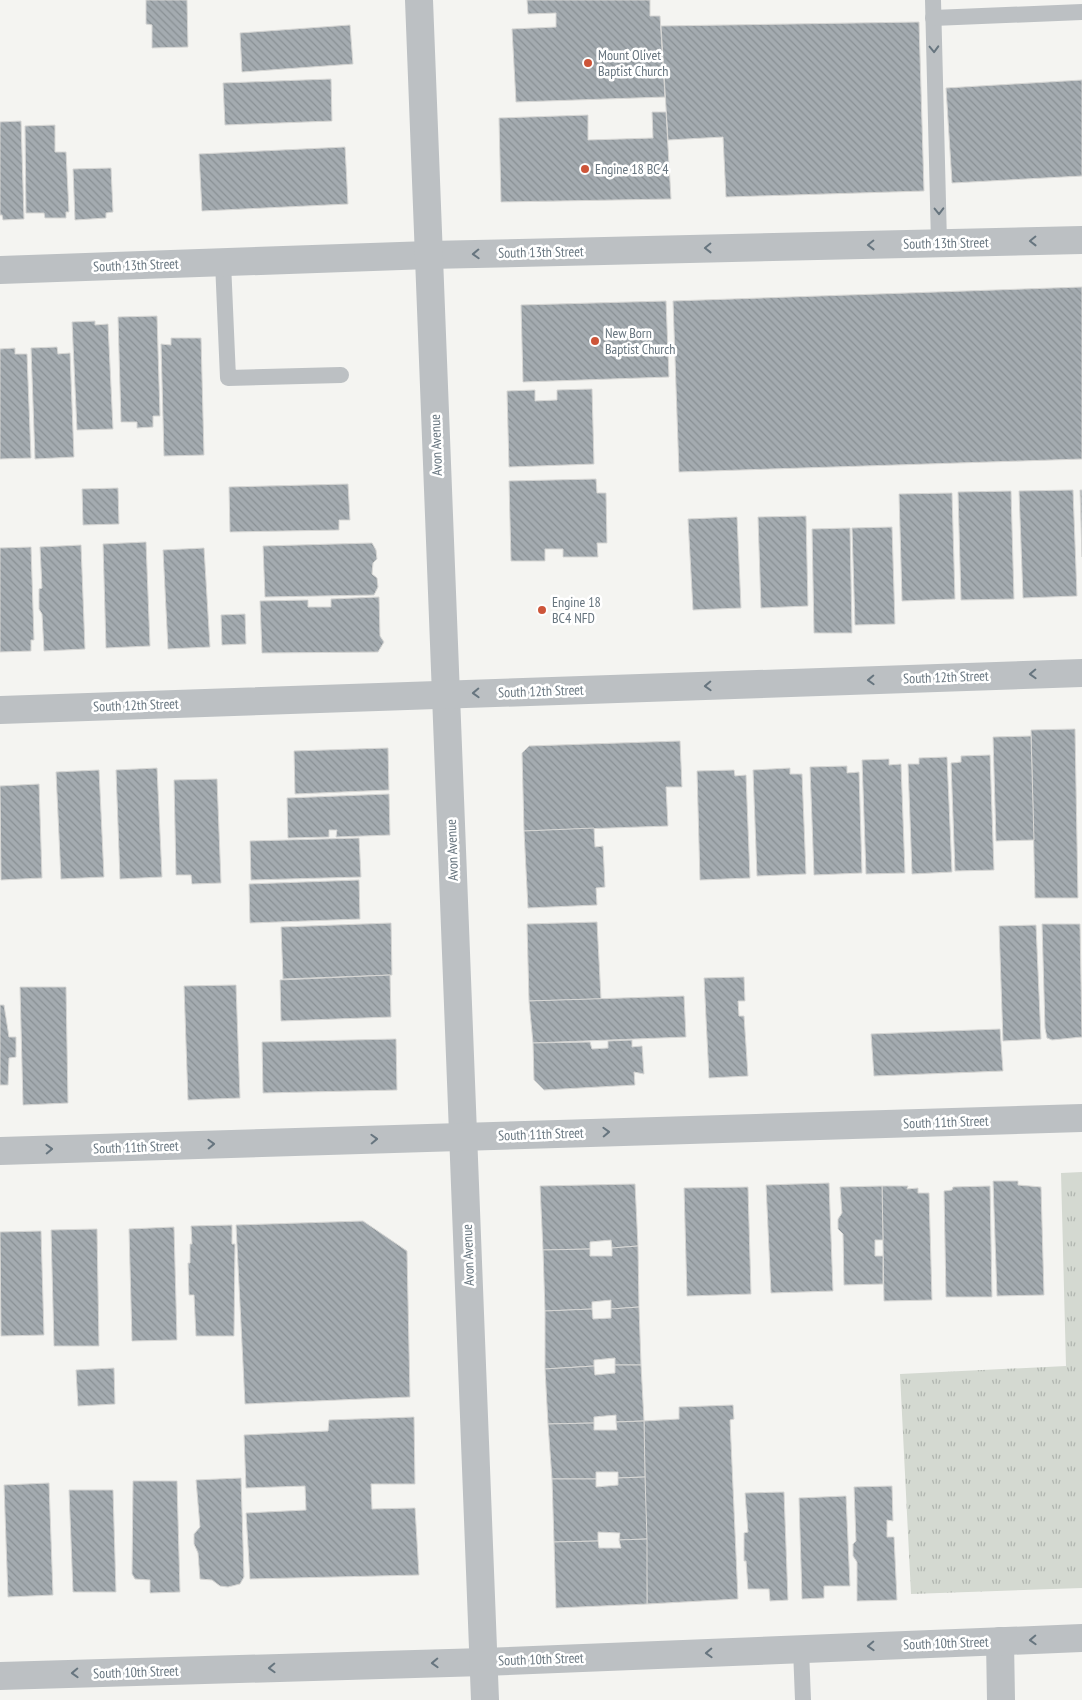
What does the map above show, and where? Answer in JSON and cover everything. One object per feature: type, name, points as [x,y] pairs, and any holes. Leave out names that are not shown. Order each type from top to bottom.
[{"type":"street","name":"Avon Avenue","points":[[419,0],[485,1700]]},
{"type":"street","name":"South 13th Street","points":[[0,270],[429,255],[1082,240]]},
{"type":"street","name":"South 12th Street","points":[[0,710],[1082,673]]},
{"type":"street","name":"South 11th Street","points":[[0,1151],[1082,1118]]},
{"type":"street","name":"South 10th Street","points":[[0,1676],[483,1662],[1082,1638]]},
{"type":"street","points":[[1000,1641],[1001,1700]]},
{"type":"lane","points":[[933,0],[939,243]]},
{"type":"lane","points":[[933,18],[1082,12]]},
{"type":"lane","points":[[223,262],[228,378],[341,375]]},
{"type":"lane","points":[[801,1649],[803,1700]]},
{"type":"green space","points":[[1082,1172],[1082,1588],[911,1594],[900,1374],[1066,1366],[1061,1173]]},
{"type":"building","points":[[146,0],[187,0],[188,47],[152,48],[152,25],[146,24]]},
{"type":"building","name":"Mount Olivet Baptist Church","points":[[527,0],[650,0],[650,16],[660,16],[665,97],[516,102],[512,29],[556,27],[556,13],[528,14]]},
{"type":"building","points":[[919,22],[924,191],[726,197],[723,137],[668,140],[661,26]]},
{"type":"building","points":[[350,25],[353,64],[242,72],[240,33]]},
{"type":"building","points":[[331,79],[332,121],[225,125],[223,83]]},
{"type":"building","points":[[1082,80],[1082,176],[952,183],[946,88]]},
{"type":"building","name":"Engine 18 BC 4","points":[[652,112],[666,112],[671,199],[501,202],[499,118],[588,115],[588,140],[653,138]]},
{"type":"building","points":[[21,121],[24,219],[3,220],[2,215],[0,215],[0,122]]},
{"type":"building","points":[[55,125],[55,152],[66,152],[69,212],[66,212],[66,218],[45,218],[44,213],[26,213],[25,126]]},
{"type":"building","points":[[345,147],[348,204],[202,211],[199,154]]},
{"type":"building","points":[[111,168],[113,212],[106,213],[106,218],[75,220],[73,169]]},
{"type":"building","points":[[1082,287],[1082,459],[679,472],[673,301]]},
{"type":"building","name":"New Born Baptist Church","points":[[666,301],[669,377],[523,382],[521,305]]},
{"type":"building","points":[[157,316],[160,416],[153,416],[153,427],[137,428],[137,422],[121,422],[118,317]]},
{"type":"building","points":[[95,321],[95,325],[108,324],[113,429],[77,430],[72,322]]},
{"type":"building","points":[[171,338],[201,338],[204,455],[164,456],[161,344],[171,345]]},
{"type":"building","points":[[57,347],[58,354],[70,353],[74,457],[35,459],[31,348]]},
{"type":"building","points":[[15,348],[15,354],[27,354],[31,458],[0,459],[0,349]]},
{"type":"building","points":[[592,389],[594,464],[509,467],[507,391],[535,390],[535,401],[557,400],[557,390]]},
{"type":"building","points":[[596,479],[597,493],[606,493],[607,543],[597,543],[598,557],[563,557],[563,549],[545,549],[545,561],[511,561],[509,481]]},
{"type":"building","points":[[348,484],[350,520],[339,520],[339,530],[230,532],[229,487]]},
{"type":"building","points":[[118,488],[119,524],[83,525],[82,489]]},
{"type":"building","points":[[1073,490],[1077,596],[1023,598],[1019,491]]},
{"type":"building","points":[[1080,490],[1082,490],[1082,557]]},
{"type":"building","points":[[1011,491],[1014,599],[961,600],[958,492]]},
{"type":"building","points":[[952,493],[955,599],[902,601],[899,494]]},
{"type":"building","points":[[806,516],[808,606],[761,608],[758,517]]},
{"type":"building","points":[[737,517],[741,608],[693,610],[688,519]]},
{"type":"building","points":[[892,527],[895,624],[855,625],[852,528]]},
{"type":"building","points":[[850,528],[852,633],[814,633],[812,529]]},
{"type":"building","points":[[146,542],[150,646],[106,648],[103,544]]},
{"type":"building","points":[[372,543],[376,550],[377,559],[373,563],[372,574],[377,578],[378,587],[374,595],[265,597],[263,546]]},
{"type":"building","points":[[81,545],[85,649],[44,651],[42,614],[39,609],[39,589],[42,588],[40,547]]},
{"type":"building","points":[[31,547],[34,640],[31,640],[31,651],[0,652],[0,548]]},
{"type":"building","points":[[204,548],[210,647],[168,649],[163,550]]},
{"type":"building","points":[[379,597],[380,636],[384,642],[378,652],[262,653],[260,601],[308,600],[308,607],[331,607],[331,599]]},
{"type":"building","points":[[245,614],[246,644],[222,645],[221,615]]},
{"type":"building","points":[[1075,729],[1078,898],[1035,898],[1031,730]]},
{"type":"building","points":[[1031,736],[1034,840],[996,841],[993,737]]},
{"type":"building","points":[[680,741],[682,787],[666,787],[668,826],[524,831],[522,753],[529,746]]},
{"type":"building","points":[[388,748],[389,790],[295,794],[294,751]]},
{"type":"building","points":[[990,755],[994,870],[955,871],[951,763],[961,762],[961,756]]},
{"type":"building","points":[[947,757],[952,872],[912,874],[908,764],[919,764],[919,758]]},
{"type":"building","points":[[889,759],[889,765],[901,764],[905,873],[866,874],[862,760]]},
{"type":"building","points":[[847,766],[847,773],[859,772],[862,873],[814,875],[810,767]]},
{"type":"building","points":[[157,768],[162,877],[120,879],[116,770]]},
{"type":"building","points":[[790,768],[790,774],[802,774],[806,874],[757,876],[753,770]]},
{"type":"building","points":[[99,770],[104,877],[61,879],[56,772]]},
{"type":"building","points":[[734,770],[735,776],[746,775],[750,878],[700,880],[697,771]]},
{"type":"building","points":[[217,779],[221,883],[192,884],[191,875],[176,875],[174,780]]},
{"type":"building","points":[[39,784],[42,878],[1,880],[0,786]]},
{"type":"building","points":[[389,794],[390,835],[336,837],[337,830],[329,830],[329,837],[288,838],[287,798]]},
{"type":"building","points":[[594,828],[595,847],[603,846],[605,887],[596,888],[597,905],[528,908],[524,831]]},
{"type":"building","points":[[359,838],[361,877],[251,880],[250,841]]},
{"type":"building","points":[[359,880],[360,919],[250,923],[249,884]]},
{"type":"building","points":[[597,922],[601,999],[529,1001],[527,924]]},
{"type":"building","points":[[391,923],[392,975],[283,979],[281,927]]},
{"type":"building","points":[[1042,924],[1080,924],[1082,1037],[1052,1040],[1047,1038],[1045,1028]]},
{"type":"building","points":[[1036,925],[1041,1039],[1003,1041],[999,926]]},
{"type":"building","points":[[390,975],[391,1017],[281,1021],[280,980]]},
{"type":"building","points":[[744,977],[745,1001],[738,1001],[739,1016],[744,1016],[748,1076],[709,1078],[704,978]]},
{"type":"building","points":[[236,985],[240,1098],[188,1100],[184,986]]},
{"type":"building","points":[[20,987],[66,987],[68,1103],[23,1105]]},
{"type":"building","points":[[684,996],[686,1037],[533,1043],[529,1001]]},
{"type":"building","points":[[0,1005],[4,1005],[9,1037],[16,1037],[16,1057],[9,1058],[8,1085],[0,1085]]},
{"type":"building","points":[[1000,1029],[1003,1071],[874,1076],[871,1034]]},
{"type":"building","points":[[396,1039],[397,1090],[263,1093],[262,1042]]},
{"type":"building","points":[[632,1040],[632,1047],[642,1046],[644,1074],[634,1072],[635,1085],[544,1090],[534,1080],[533,1043],[590,1042],[592,1049],[608,1048],[608,1041]]},
{"type":"building","points":[[993,1181],[1018,1181],[1018,1185],[1041,1187],[1044,1295],[997,1296]]},
{"type":"building","points":[[829,1183],[833,1291],[771,1293],[766,1185]]},
{"type":"building","points":[[635,1184],[638,1246],[612,1248],[611,1240],[590,1242],[590,1249],[543,1250],[540,1186]]},
{"type":"building","points":[[882,1186],[908,1186],[907,1189],[918,1188],[918,1193],[929,1193],[932,1300],[884,1301]]},
{"type":"building","points":[[882,1186],[883,1240],[875,1240],[875,1256],[883,1256],[883,1284],[844,1285],[843,1234],[838,1229],[838,1219],[842,1213],[840,1187]]},
{"type":"building","points":[[990,1186],[992,1297],[946,1297],[944,1191],[952,1190],[953,1187]]},
{"type":"building","points":[[748,1187],[751,1294],[687,1296],[684,1188]]},
{"type":"building","points":[[363,1221],[407,1251],[410,1397],[245,1404],[236,1225]]},
{"type":"building","points":[[232,1225],[232,1244],[235,1244],[234,1336],[196,1336],[194,1295],[189,1295],[188,1263],[190,1263],[190,1244],[192,1244],[191,1226]]},
{"type":"building","points":[[174,1227],[177,1340],[132,1341],[129,1229]]},
{"type":"building","points":[[97,1229],[99,1346],[54,1346],[51,1230]]},
{"type":"building","points":[[41,1231],[44,1335],[1,1336],[0,1232]]},
{"type":"building","points":[[638,1246],[639,1307],[611,1309],[611,1300],[592,1302],[592,1309],[545,1311],[543,1250],[590,1249],[590,1256],[612,1256],[612,1248]]},
{"type":"building","points":[[639,1307],[641,1365],[615,1365],[615,1358],[594,1360],[594,1366],[545,1369],[545,1311],[592,1309],[593,1319],[611,1318],[611,1309]]},
{"type":"building","points":[[615,1365],[641,1365],[644,1421],[616,1422],[616,1415],[594,1417],[594,1423],[548,1424],[545,1369],[594,1366],[595,1375],[615,1373]]},
{"type":"building","points":[[114,1368],[115,1404],[78,1406],[76,1370]]},
{"type":"building","points":[[733,1405],[734,1419],[730,1420],[738,1599],[647,1604],[644,1421],[679,1419],[679,1407]]},
{"type":"building","points":[[414,1417],[415,1484],[371,1484],[372,1509],[415,1508],[419,1575],[250,1579],[246,1513],[306,1510],[305,1486],[246,1488],[244,1435],[328,1431],[329,1420]]},
{"type":"building","points":[[644,1421],[645,1477],[618,1478],[618,1472],[596,1472],[596,1479],[552,1479],[548,1424],[594,1423],[594,1430],[617,1430],[616,1422]]},
{"type":"building","points":[[645,1477],[647,1539],[619,1540],[620,1533],[598,1532],[598,1541],[554,1542],[552,1479],[596,1479],[596,1487],[618,1485],[618,1478]]},
{"type":"building","points":[[241,1478],[244,1577],[240,1584],[228,1587],[220,1586],[212,1580],[200,1579],[198,1553],[194,1544],[194,1534],[200,1527],[196,1480]]},
{"type":"building","points":[[133,1481],[177,1481],[180,1592],[150,1593],[150,1580],[135,1579],[132,1574]]},
{"type":"building","points":[[49,1483],[53,1595],[8,1597],[4,1485]]},
{"type":"building","points":[[892,1486],[893,1521],[887,1520],[887,1537],[894,1537],[897,1600],[857,1601],[857,1562],[853,1556],[853,1544],[856,1541],[854,1487]]},
{"type":"building","points":[[69,1490],[113,1490],[116,1592],[73,1592]]},
{"type":"building","points":[[784,1492],[788,1600],[770,1601],[769,1589],[748,1589],[746,1561],[744,1561],[744,1533],[748,1532],[745,1493]]},
{"type":"building","points":[[846,1496],[850,1586],[824,1586],[824,1598],[802,1599],[799,1498]]},
{"type":"building","points":[[647,1539],[647,1604],[556,1608],[554,1542],[598,1541],[599,1548],[621,1548],[619,1540]]},
{"type":"place","name":"Mount Olivet Baptist Church","points":[[588,63]]},
{"type":"place","name":"Engine 18 BC 4","points":[[585,169]]},
{"type":"place","name":"New Born Baptist Church","points":[[595,341]]},
{"type":"place","name":"Engine 18 BC4 NFD","points":[[542,610]]}]
